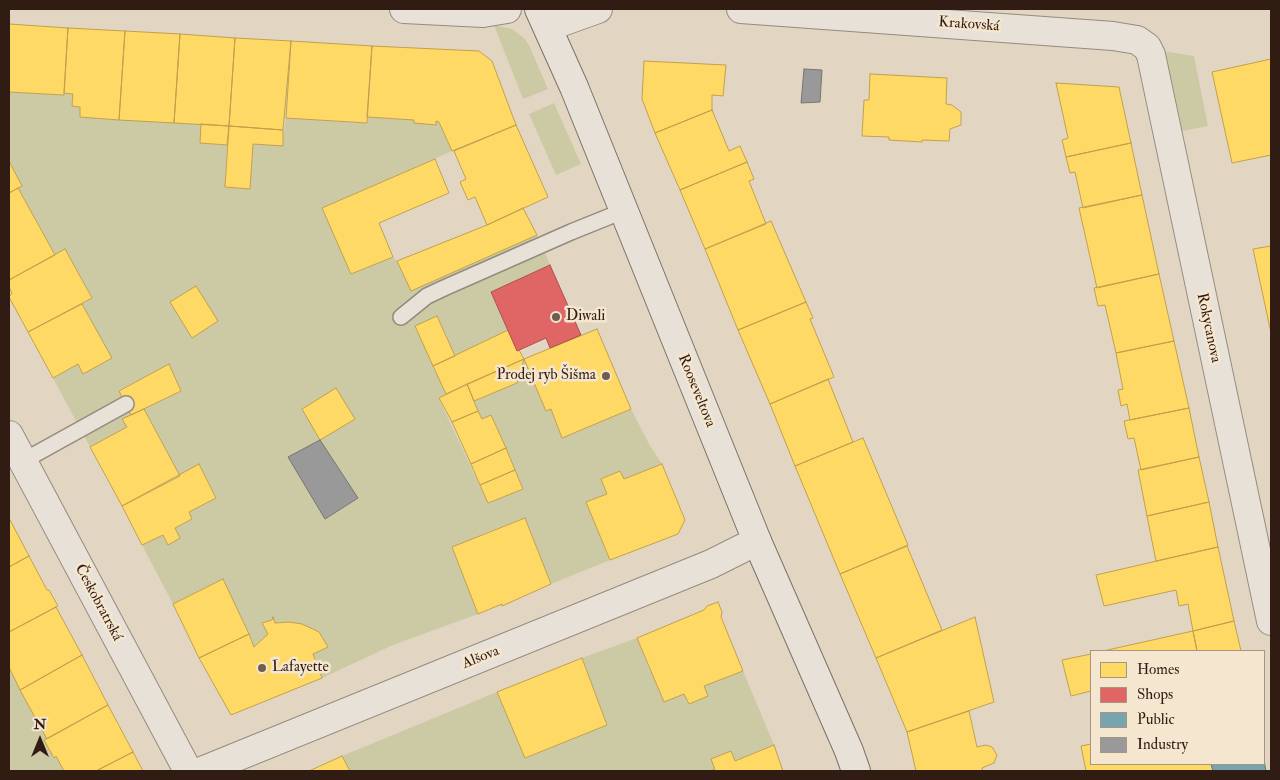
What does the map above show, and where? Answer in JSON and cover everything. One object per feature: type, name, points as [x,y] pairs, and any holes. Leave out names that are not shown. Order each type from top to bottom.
[{"type":"street","points":[[404,9],[484,13],[507,9]]},
{"type":"street","points":[[543,18],[598,9]]},
{"type":"street","name":"Krakovská","points":[[741,9],[1113,36],[1137,40]]},
{"type":"street","name":"Rooseveltova","points":[[543,18],[758,542],[856,771]]},
{"type":"street","name":"Rokycanova","points":[[1137,40],[1147,47],[1151,55],[1271,621]]},
{"type":"street","name":"Českobratrská","points":[[9,435],[188,771]]},
{"type":"street","name":"Alšova","points":[[202,771],[711,564],[758,542]]},
{"type":"lane","points":[[401,317],[427,296],[570,232],[623,211]]},
{"type":"lane","points":[[23,461],[126,404]]},
{"type":"shaded area","points":[[494,25],[512,29],[524,38],[529,45],[548,89],[523,99]]},
{"type":"shaded area","points":[[1163,51],[1194,56],[1208,126],[1182,131]]},
{"type":"shaded area","points":[[9,92],[73,94],[72,106],[80,107],[80,117],[201,124],[200,143],[227,145],[225,187],[250,189],[253,144],[282,145],[286,118],[367,123],[368,117],[414,120],[414,123],[439,122],[452,151],[323,208],[351,274],[393,257],[397,261],[411,290],[537,235],[550,265],[491,292],[508,330],[455,356],[437,316],[416,326],[446,394],[439,399],[488,503],[523,489],[491,416],[482,419],[474,401],[517,383],[524,359],[546,411],[551,409],[563,437],[631,409],[649,444],[662,464],[624,479],[620,471],[601,479],[607,494],[586,502],[610,560],[551,584],[525,518],[482,534],[482,536],[452,548],[478,614],[393,645],[322,678],[313,654],[328,647],[319,632],[302,624],[289,622],[275,623],[273,617],[272,620],[262,623],[268,634],[254,647],[223,580],[173,604],[142,545],[192,519],[189,512],[216,497],[199,465],[180,476],[144,409],[181,391],[169,365],[119,390],[131,415],[123,419],[127,427],[90,447],[53,378],[78,364],[82,304],[92,298],[65,250],[55,255],[18,188],[22,186],[9,161]]},
{"type":"shaded area","points":[[554,103],[581,164],[556,175],[529,114]]},
{"type":"shaded area","points":[[637,638],[650,671],[684,694],[689,703],[708,696],[704,686],[743,671],[774,745],[709,771],[350,771],[342,756],[497,692],[525,758],[607,725],[582,658]]},
{"type":"shaded area","points":[[9,667],[47,739],[44,741],[53,757],[56,756],[64,771],[9,771]]},
{"type":"building: Homes","points":[[9,24],[68,28],[64,95],[9,92]]},
{"type":"building: Homes","points":[[68,28],[125,31],[119,120],[80,117],[80,107],[72,106],[73,94],[64,93]]},
{"type":"building: Homes","points":[[125,31],[180,34],[174,123],[119,120]]},
{"type":"building: Homes","points":[[180,34],[235,38],[229,126],[174,123]]},
{"type":"building: Homes","points":[[235,38],[291,41],[283,130],[229,126]]},
{"type":"building: Homes","points":[[291,41],[372,46],[367,123],[286,118]]},
{"type":"building: Homes","points":[[372,46],[479,51],[492,61],[516,125],[452,151],[439,122],[436,121],[436,125],[414,123],[414,120],[367,117]]},
{"type":"building: Homes","points":[[1271,59],[1271,155],[1232,163],[1212,72]]},
{"type":"building: Homes","points":[[644,61],[726,65],[723,96],[712,95],[712,110],[655,133],[642,99]]},
{"type":"building: Homes","points":[[870,74],[947,78],[946,104],[952,105],[961,112],[961,125],[950,129],[949,141],[922,140],[922,142],[889,140],[889,137],[862,136],[864,100],[869,100]]},
{"type":"building: Homes","points":[[1056,83],[1119,87],[1131,143],[1066,157],[1062,140],[1068,138]]},
{"type":"building: Homes","points":[[712,110],[729,151],[740,146],[747,162],[680,190],[655,133]]},
{"type":"building: Homes","points":[[201,124],[229,126],[227,145],[200,143]]},
{"type":"building: Homes","points":[[516,125],[548,197],[487,225],[475,197],[468,200],[460,182],[466,179],[454,151]]},
{"type":"building: Homes","points":[[229,126],[283,130],[283,146],[253,144],[250,189],[225,187]]},
{"type":"building: Homes","points":[[1131,143],[1142,195],[1083,208],[1075,172],[1070,173],[1066,157]]},
{"type":"building: Homes","points":[[435,159],[449,193],[379,223],[393,257],[351,274],[322,208]]},
{"type":"building: Homes","points":[[9,161],[22,186],[9,193]]},
{"type":"building: Homes","points":[[747,162],[754,179],[749,181],[766,224],[705,249],[680,190]]},
{"type":"building: Homes","points":[[18,188],[55,255],[9,280],[9,193]]},
{"type":"building: Homes","points":[[1142,195],[1159,274],[1097,288],[1079,208]]},
{"type":"building: Homes","points":[[523,208],[537,235],[411,291],[397,261],[487,225]]},
{"type":"building: Homes","points":[[771,221],[806,302],[738,330],[705,249]]},
{"type":"building: Homes","points":[[1271,246],[1271,333],[1253,249]]},
{"type":"building: Homes","points":[[65,249],[92,298],[28,332],[9,297],[12,293],[9,287],[9,280]]},
{"type":"building: Homes","points":[[1159,274],[1174,341],[1116,353],[1105,305],[1098,306],[1094,288]]},
{"type":"building: Homes","points":[[196,286],[218,321],[192,338],[170,302]]},
{"type":"building: Homes","points":[[806,302],[813,318],[810,319],[834,377],[770,404],[738,330]]},
{"type":"building: Homes","points":[[82,304],[112,358],[83,374],[78,364],[53,378],[28,332]]},
{"type":"building: Homes","points":[[437,316],[455,356],[433,366],[415,326]]},
{"type":"building: Homes","points":[[597,329],[631,409],[562,438],[551,409],[546,411],[524,359]]},
{"type":"building: Homes","points":[[508,330],[524,359],[446,394],[433,366]]},
{"type":"building: Homes","points":[[1174,341],[1189,408],[1130,420],[1127,404],[1121,406],[1118,390],[1123,389],[1116,353]]},
{"type":"building: Homes","points":[[524,359],[517,383],[474,401],[467,384]]},
{"type":"building: Homes","points":[[169,364],[181,391],[131,415],[119,391]]},
{"type":"building: Homes","points":[[828,379],[853,442],[795,466],[770,404]]},
{"type":"building: Homes","points":[[467,384],[478,411],[452,422],[439,398]]},
{"type":"building: Homes","points":[[336,388],[355,419],[320,440],[302,409]]},
{"type":"building: Homes","points":[[1189,408],[1199,457],[1141,470],[1134,438],[1128,439],[1124,421]]},
{"type":"building: Homes","points":[[144,409],[180,476],[122,506],[90,447],[127,427],[122,419]]},
{"type":"building: Homes","points":[[478,411],[482,419],[491,415],[506,448],[471,464],[452,422]]},
{"type":"building: Homes","points":[[863,438],[908,545],[840,574],[795,466]]},
{"type":"building: Homes","points":[[506,448],[515,470],[480,485],[471,464]]},
{"type":"building: Homes","points":[[1199,457],[1209,502],[1147,516],[1138,470]]},
{"type":"building: Homes","points":[[199,464],[216,498],[189,512],[192,519],[175,528],[180,538],[168,545],[163,535],[142,545],[122,506]]},
{"type":"building: Homes","points":[[662,464],[685,520],[678,534],[610,560],[586,502],[607,494],[601,479],[620,471],[624,479]]},
{"type":"building: Homes","points":[[515,470],[523,489],[488,503],[480,485]]},
{"type":"building: Homes","points":[[1209,502],[1218,547],[1156,561],[1147,516]]},
{"type":"building: Homes","points":[[9,518],[29,556],[9,567]]},
{"type":"building: Homes","points":[[525,518],[551,584],[502,606],[502,604],[478,614],[452,547]]},
{"type":"building: Homes","points":[[907,546],[942,630],[876,658],[840,574]]},
{"type":"building: Homes","points":[[1218,547],[1234,621],[1193,631],[1188,604],[1179,606],[1176,590],[1104,606],[1096,575]]},
{"type":"building: Homes","points":[[29,556],[58,606],[9,632],[9,567]]},
{"type":"building: Homes","points":[[223,579],[249,634],[199,658],[173,604]]},
{"type":"building: Homes","points":[[718,602],[722,612],[721,617],[743,671],[704,686],[708,696],[689,704],[684,694],[664,702],[637,638],[704,610],[707,606]]},
{"type":"building: Homes","points":[[56,607],[82,655],[20,690],[9,667],[9,632]]},
{"type":"building: Homes","name":"Lafayette","points":[[273,617],[275,623],[289,622],[302,624],[319,632],[328,647],[313,654],[322,678],[231,715],[199,658],[249,634],[254,647],[268,634],[262,623],[272,620]]},
{"type":"building: Homes","points":[[975,617],[994,702],[907,732],[876,658]]},
{"type":"building: Homes","points":[[1234,621],[1241,650],[1197,650],[1193,631]]},
{"type":"building: Homes","points":[[1193,631],[1197,650],[1108,650]]},
{"type":"building: Homes","points":[[1090,654],[1090,691],[1071,696],[1062,660]]},
{"type":"building: Homes","points":[[82,655],[108,705],[47,739],[20,690]]},
{"type":"building: Homes","points":[[582,658],[607,725],[525,758],[497,692]]},
{"type":"building: Homes","points":[[108,705],[133,752],[96,771],[64,771],[44,740]]},
{"type":"building: Homes","points":[[969,711],[977,747],[986,745],[992,747],[997,755],[994,763],[982,768],[983,771],[916,771],[907,732]]},
{"type":"building: Homes","points":[[1090,744],[1090,765],[1211,765],[1213,771],[1086,771],[1081,746]]},
{"type":"building: Homes","points":[[774,745],[783,771],[709,771],[715,769],[711,759],[731,751],[735,761]]},
{"type":"building: Homes","points":[[133,752],[143,771],[96,771]]},
{"type":"building: Homes","points":[[342,756],[350,771],[309,771]]},
{"type":"building: Shops","points":[[550,265],[581,335],[550,348],[546,338],[517,351],[491,292]]},
{"type":"building: Public","points":[[1211,765],[1265,765],[1266,771],[1213,771]]},
{"type":"building: Industry","points":[[804,69],[822,70],[820,102],[801,103]]},
{"type":"building: Industry","points":[[320,440],[358,498],[325,519],[288,457]]},
{"type":"place","name":"Diwali","points":[[556,317]]},
{"type":"place","name":"Prodej ryb Šišma","points":[[606,376]]},
{"type":"place","name":"Lafayette","points":[[262,668]]}]
